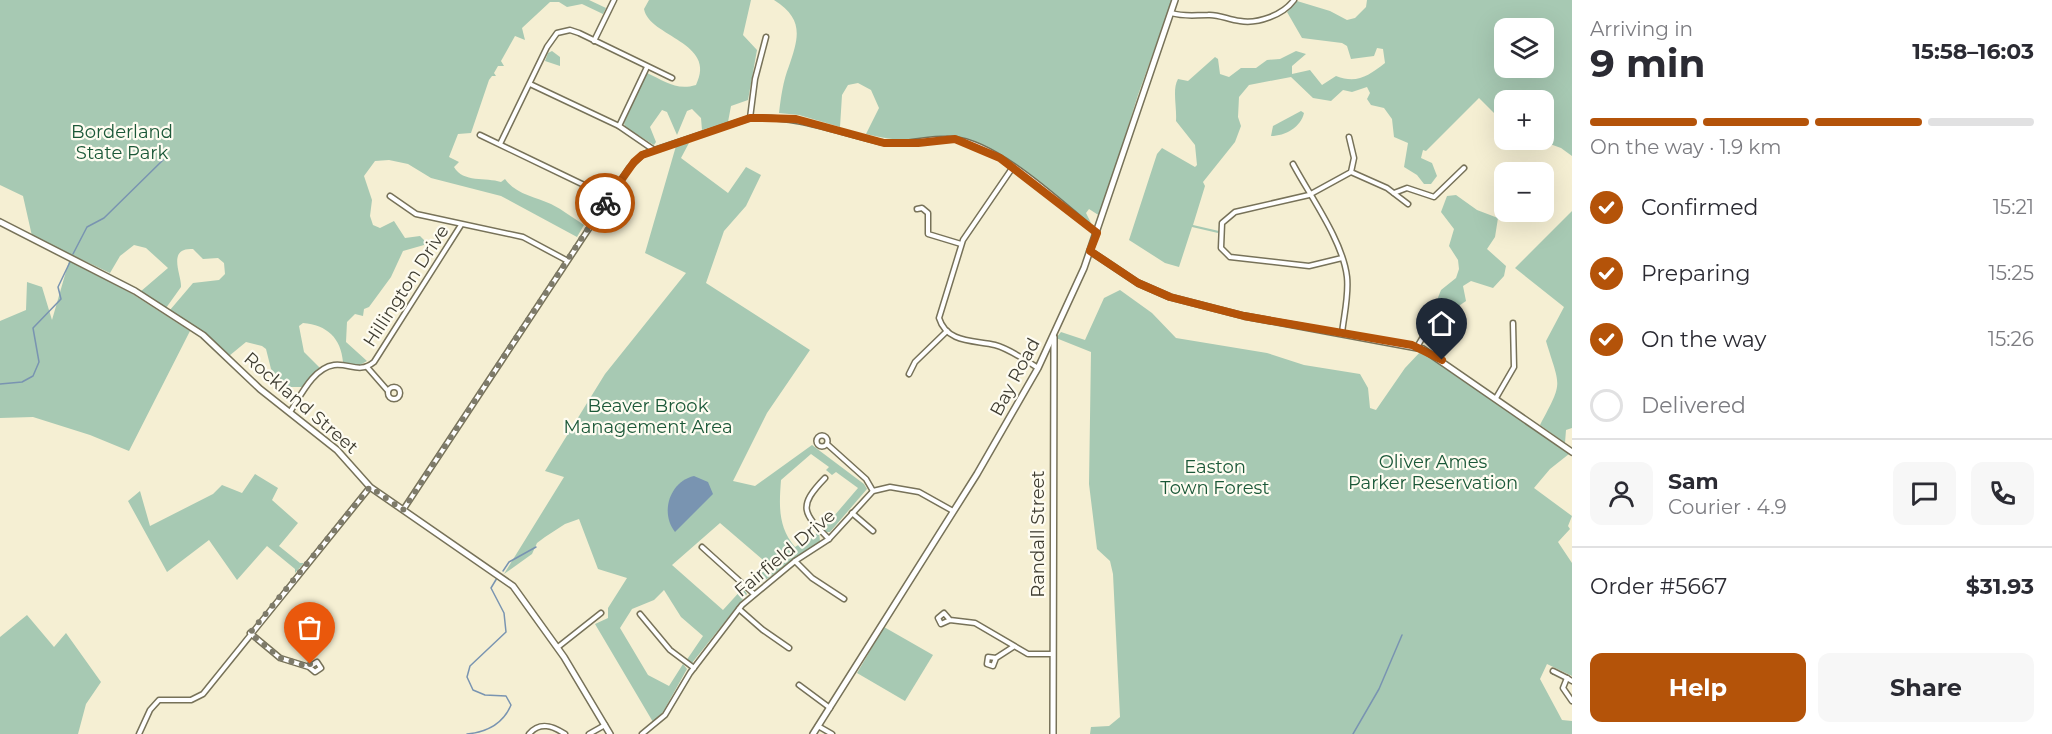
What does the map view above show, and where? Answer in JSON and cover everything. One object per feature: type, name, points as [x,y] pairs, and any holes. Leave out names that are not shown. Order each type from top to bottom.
[{"type":"street","points":[[594,41],[614,0]]},
{"type":"street","name":"Bay Road","points":[[813,734],[1016,410],[1038,368],[1097,233],[1138,102],[1175,0]]},
{"type":"street","points":[[1171,13],[1191,17],[1208,15],[1240,21],[1257,21],[1285,9],[1294,0]]},
{"type":"street","points":[[500,144],[543,54],[557,33],[570,30],[672,78]]},
{"type":"street","points":[[750,118],[755,79],[766,37]]},
{"type":"street","points":[[620,126],[647,67]]},
{"type":"street","points":[[530,84],[620,126],[654,150]]},
{"type":"street","points":[[403,510],[609,197],[636,160],[654,150],[750,118],[796,119],[884,143],[918,143],[955,139],[997,156],[1097,233]]},
{"type":"street","points":[[480,135],[609,197]]},
{"type":"street","points":[[1342,258],[1309,266],[1230,257],[1221,248],[1220,231],[1227,217],[1309,195],[1351,172],[1354,158],[1349,137]]},
{"type":"street","points":[[1293,164],[1342,258],[1348,279],[1342,333]]},
{"type":"street","points":[[1013,167],[987,202],[961,244],[939,312],[940,322],[947,331],[966,341],[996,346],[1038,368]]},
{"type":"street","points":[[1394,193],[1407,188],[1434,197],[1464,168]]},
{"type":"street","points":[[1351,172],[1394,193],[1408,204]]},
{"type":"street","points":[[390,196],[416,214],[523,237],[566,260]]},
{"type":"street","points":[[917,209],[922,208],[928,213],[928,234],[961,244]]},
{"type":"street","name":"Rockland Street","points":[[0,222],[129,288],[196,331],[337,450],[370,487],[513,586],[558,647],[610,734]]},
{"type":"street","name":"Hillington Drive","points":[[290,412],[321,370],[334,365],[358,370],[374,362],[462,225]]},
{"type":"street","points":[[1090,251],[1138,283],[1170,297],[1244,316],[1418,347],[1435,356],[1572,452]]},
{"type":"street","points":[[1418,347],[1433,320],[1454,333]]},
{"type":"street","points":[[1496,398],[1514,367],[1513,323]]},
{"type":"street","points":[[909,374],[915,362],[947,331]]},
{"type":"street","name":"Randall Street","points":[[1053,734],[1054,333]]},
{"type":"street","points":[[367,367],[388,391]]},
{"type":"street","points":[[827,444],[866,479],[873,491],[890,487],[919,492],[953,511]]},
{"type":"street","points":[[825,478],[808,498],[805,510],[810,520],[829,539]]},
{"type":"street","points":[[139,734],[150,710],[159,700],[190,700],[201,695],[370,487]]},
{"type":"street","name":"Fairfield Drive","points":[[642,734],[663,718],[694,669],[739,609],[795,561],[829,539],[873,491]]},
{"type":"street","points":[[852,513],[873,531]]},
{"type":"street","points":[[702,547],[754,594]]},
{"type":"street","points":[[795,561],[812,578],[844,599]]},
{"type":"street","points":[[739,609],[789,648]]},
{"type":"street","points":[[558,647],[601,613]]},
{"type":"street","points":[[640,614],[670,650],[694,669]]},
{"type":"street","points":[[950,620],[977,624],[1028,654],[1052,654]]},
{"type":"street","points":[[250,633],[280,658],[309,667]]},
{"type":"street","points":[[996,658],[1013,646]]},
{"type":"street","points":[[1552,671],[1570,680],[1563,690],[1572,701]]},
{"type":"street","points":[[799,685],[830,708]]},
{"type":"street","points":[[589,734],[605,725]]},
{"type":"street","points":[[529,734],[536,728],[547,726],[566,734]]},
{"type":"street","points":[[818,726],[832,734]]},
{"type":"green space","name":"Borderland State Park","points":[[0,0],[589,0],[606,8],[603,14],[582,4],[567,7],[559,2],[550,2],[522,28],[525,40],[515,36],[501,61],[504,66],[498,66],[494,73],[496,76],[492,76],[489,80],[471,133],[458,134],[449,157],[459,162],[454,167],[463,175],[501,182],[505,179],[520,192],[551,204],[584,225],[577,237],[501,196],[431,178],[408,164],[389,160],[375,161],[364,176],[372,200],[370,216],[373,225],[380,228],[394,221],[405,238],[420,236],[425,241],[424,245],[403,251],[391,277],[369,307],[364,309],[363,316],[355,314],[347,322],[346,342],[367,361],[358,366],[343,362],[339,346],[331,334],[312,324],[303,323],[299,326],[304,352],[320,368],[302,387],[288,387],[271,369],[266,349],[262,346],[246,342],[229,356],[212,339],[170,310],[193,283],[219,280],[225,274],[224,263],[218,258],[203,259],[193,249],[180,253],[177,263],[181,287],[166,308],[140,292],[168,268],[146,248],[134,245],[120,256],[110,273],[32,236],[23,196],[0,185]]},
{"type":"green space","points":[[649,0],[751,0],[743,35],[757,50],[748,100],[731,106],[728,122],[702,130],[701,118],[692,109],[687,111],[677,135],[667,112],[662,110],[650,127],[656,142],[654,145],[625,127],[624,123],[647,73],[676,86],[689,87],[696,85],[700,71],[698,59],[691,49],[657,27],[649,19],[644,9]]},
{"type":"green space","points":[[774,0],[1172,0],[1138,95],[1100,216],[1089,209],[1086,213],[1092,225],[1008,159],[971,141],[952,136],[904,140],[866,134],[879,108],[871,90],[858,83],[848,85],[842,95],[840,127],[799,115],[779,113],[784,83],[797,37],[795,22],[784,7]]},
{"type":"green space","points":[[1367,0],[1572,0],[1572,156],[1554,145],[1554,90],[1494,90],[1494,113],[1479,98],[1426,151],[1423,150],[1421,158],[1432,163],[1437,176],[1431,184],[1424,184],[1417,175],[1404,167],[1408,143],[1394,137],[1392,119],[1384,108],[1371,105],[1367,99],[1370,93],[1367,87],[1352,92],[1343,90],[1331,101],[1313,98],[1291,77],[1249,85],[1239,97],[1238,117],[1241,126],[1235,142],[1203,182],[1205,186],[1193,225],[1219,231],[1218,233],[1192,227],[1179,267],[1165,263],[1129,240],[1157,154],[1162,148],[1195,167],[1197,165],[1195,145],[1176,121],[1175,93],[1178,79],[1188,81],[1215,57],[1218,59],[1220,74],[1229,77],[1241,68],[1256,68],[1267,60],[1280,59],[1296,51],[1306,54],[1292,66],[1292,74],[1310,70],[1322,85],[1336,76],[1350,79],[1362,77],[1385,63],[1383,49],[1377,48],[1374,56],[1351,59],[1347,46],[1342,43],[1302,38],[1287,12],[1297,1],[1330,11],[1347,20],[1355,18],[1366,7]]},
{"type":"green space","points":[[552,51],[560,57],[560,66],[545,61],[548,53]]},
{"type":"green space","points":[[1301,111],[1304,113],[1296,126],[1287,132],[1271,136],[1273,126]]},
{"type":"green space","name":"Beaver Brook Management Area","points":[[690,141],[681,158],[728,193],[746,167],[761,175],[746,206],[724,231],[706,283],[810,350],[767,413],[733,481],[755,486],[812,445],[864,484],[867,489],[830,532],[825,532],[822,530],[858,488],[836,472],[832,475],[826,470],[829,467],[811,454],[781,480],[781,516],[785,532],[795,547],[819,532],[820,541],[753,589],[747,585],[770,566],[720,523],[672,565],[723,610],[743,588],[747,594],[692,663],[686,661],[703,636],[681,617],[664,590],[654,600],[632,609],[620,628],[648,675],[669,686],[683,664],[687,669],[663,712],[653,722],[595,624],[608,618],[608,608],[627,578],[598,569],[579,519],[565,524],[545,537],[537,543],[532,554],[504,574],[564,477],[545,471],[605,374],[686,273],[645,253],[676,146]]},
{"type":"green space","points":[[1456,195],[1477,210],[1494,216],[1494,222],[1497,222],[1495,237],[1487,249],[1506,266],[1504,276],[1493,288],[1471,281],[1463,286],[1466,301],[1450,312],[1463,326],[1456,332],[1435,319],[1432,313],[1441,290],[1456,278],[1459,269],[1458,260],[1449,246],[1454,229],[1441,212],[1447,196]]},
{"type":"green space","points":[[1572,211],[1572,428],[1566,430],[1565,443],[1540,425],[1553,400],[1557,384],[1557,376],[1546,341],[1564,307],[1515,268]]},
{"type":"green space","points":[[69,261],[131,293],[190,331],[129,451],[90,435],[33,417],[0,418],[0,321],[26,310],[27,282],[42,287],[52,320]]},
{"type":"green space","points":[[1120,290],[1152,313],[1176,338],[1267,353],[1304,365],[1360,374],[1368,388],[1370,408],[1376,410],[1405,368],[1422,350],[1569,454],[1550,469],[1534,488],[1572,516],[1568,526],[1570,529],[1558,542],[1572,563],[1572,676],[1547,664],[1540,679],[1562,720],[1572,721],[1572,734],[1090,734],[1091,727],[1109,726],[1120,717],[1113,574],[1110,561],[1097,549],[1089,484],[1091,352],[1056,338],[1061,332],[1085,340],[1104,298]]},
{"type":"green space","points":[[255,474],[278,488],[272,500],[298,523],[279,546],[300,563],[304,563],[295,573],[295,569],[267,546],[237,580],[209,540],[167,572],[128,501],[140,491],[150,526],[213,494],[222,485],[242,493]]},
{"type":"green space","points":[[27,615],[54,647],[66,633],[101,682],[86,704],[78,734],[0,734],[0,637]]},
{"type":"green space","points":[[884,627],[933,655],[905,701],[857,673]]},
{"type":"water","points":[[694,476],[708,482],[713,494],[675,532],[668,516],[670,499],[678,485]]},
{"type":"waterway","points":[[73,254],[87,227],[104,218],[163,160]]},
{"type":"waterway","points":[[0,384],[22,382],[33,376],[39,362],[33,328],[61,299],[58,287],[70,262]]},
{"type":"waterway","points":[[503,571],[509,562],[536,547]]},
{"type":"waterway","points":[[467,734],[493,726],[504,717],[511,705],[506,696],[485,695],[473,690],[467,677],[470,666],[506,632],[504,613],[491,588],[497,578]]},
{"type":"waterway","points":[[1353,734],[1379,689],[1402,635]]},
{"type":"way so far","points":[[310,664],[309,667],[280,658],[250,633],[370,487],[403,510],[605,203]]},
{"type":"route","points":[[605,203],[634,162],[642,155],[750,118],[796,119],[884,143],[901,144],[955,139],[997,156],[1058,201],[1097,233],[1090,251],[1157,293],[1244,316],[1412,345],[1425,349],[1442,360]]},
{"type":"park label","name":"Oliver Ames Parker Reservation","points":[[1433,472]]},
{"type":"park label","name":"Easton Town Forest","points":[[1215,477]]}]
